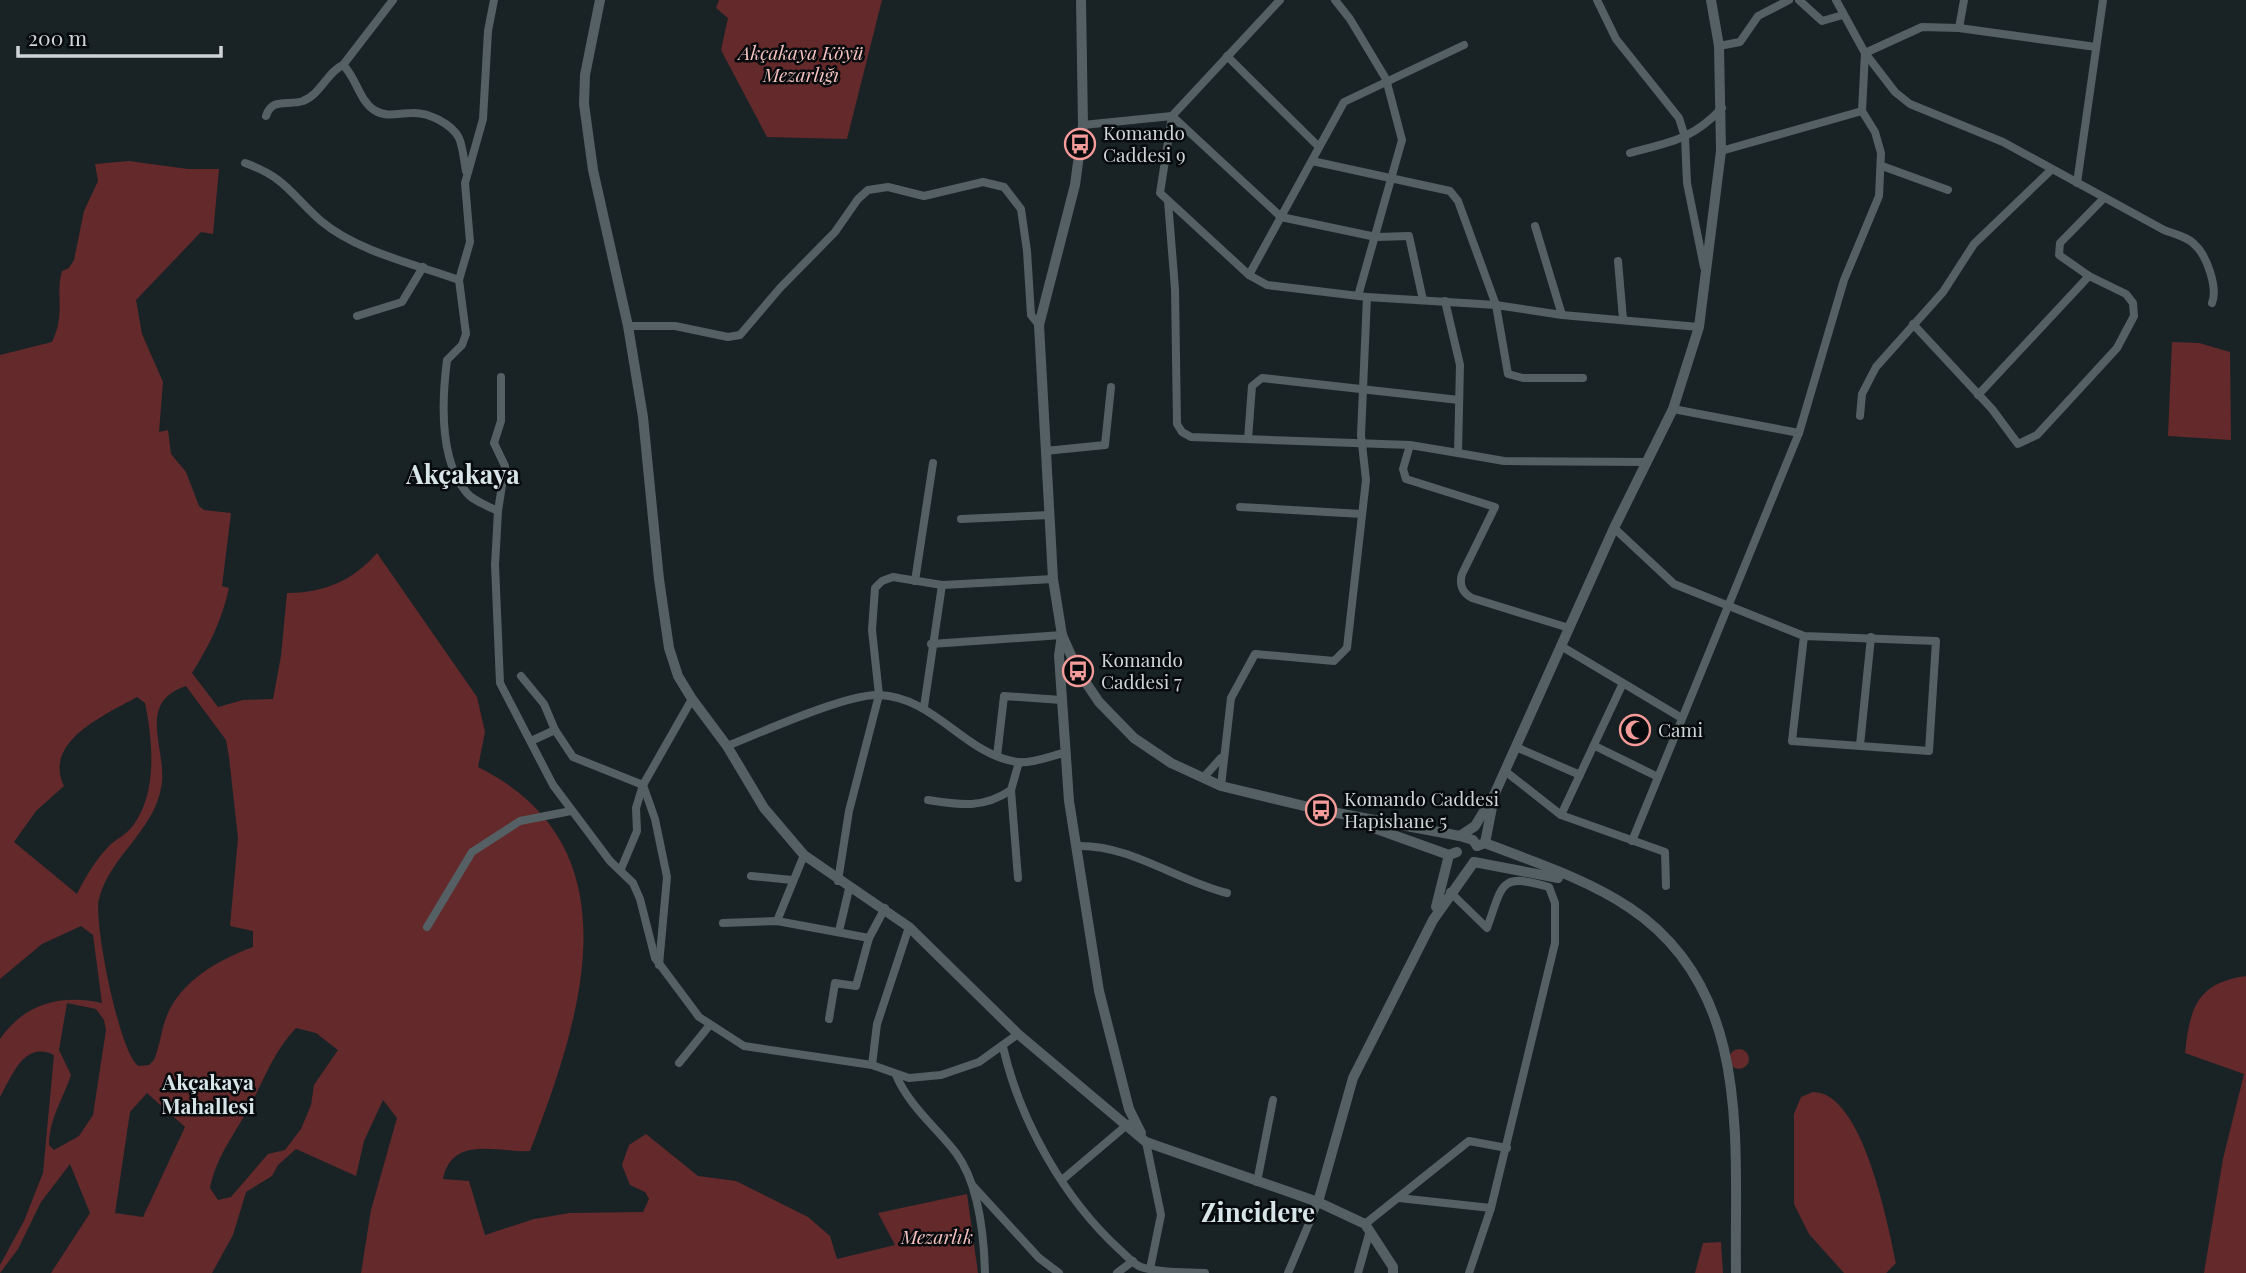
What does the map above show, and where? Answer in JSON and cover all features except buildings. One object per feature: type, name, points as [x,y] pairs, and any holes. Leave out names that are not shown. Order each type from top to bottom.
[{"type":"street","points":[[266,116],[269,108],[277,103],[303,101],[313,96],[344,65],[393,0]]},
{"type":"street","points":[[494,0],[488,31],[484,108],[465,190],[470,242],[459,280],[466,334],[463,345],[446,360],[443,389],[449,458],[466,493],[498,512]]},
{"type":"street","points":[[600,0],[584,75],[584,104],[593,170],[628,326],[643,417],[659,579],[669,648],[678,676],[692,699],[727,746],[764,808],[804,855],[849,889],[885,908],[909,927],[1018,1034],[1128,1124],[1146,1142],[1318,1202],[1367,1229],[1383,1251],[1393,1273]]},
{"type":"street","points":[[1082,0],[1083,125],[1075,185],[1039,325],[1053,579],[1062,635],[1078,671],[1099,702],[1133,738],[1171,764],[1221,786],[1321,810],[1474,840],[1595,888],[1630,908],[1662,932],[1687,964],[1710,1003],[1724,1038],[1733,1091],[1736,1273]]},
{"type":"street","points":[[1280,0],[1172,116],[1160,193],[1249,275],[1267,285],[1362,296],[1496,305],[1562,315],[1623,318],[1699,327]]},
{"type":"street","points":[[1221,786],[1231,698],[1255,654],[1334,661],[1344,654],[1354,604],[1366,473],[1362,442],[1362,296],[1402,140],[1386,79],[1350,19],[1335,0]]},
{"type":"street","points":[[1597,0],[1616,39],[1679,118],[1685,137],[1687,183],[1706,277]]},
{"type":"street","points":[[1433,920],[1458,843],[1475,826],[1495,793],[1614,528],[1673,409],[1699,327],[1721,151],[1719,46],[1711,0]]},
{"type":"street","points":[[1719,46],[1740,42],[1758,16],[1788,0]]},
{"type":"street","points":[[1798,0],[1822,21],[1843,15]]},
{"type":"street","points":[[1838,0],[1843,15],[1865,53],[1901,98],[2011,146],[2051,170],[2195,245],[2202,253],[2215,289],[2212,303]]},
{"type":"street","points":[[1959,28],[1964,0]]},
{"type":"street","points":[[2077,183],[2103,0]]},
{"type":"street","points":[[1865,53],[1927,26],[2096,47]]},
{"type":"street","points":[[1249,275],[1345,102],[1386,79],[1464,44]]},
{"type":"street","points":[[1632,841],[1680,717],[1799,433],[1844,280],[1879,196],[1882,166],[1875,132],[1862,111],[1865,53]]},
{"type":"street","points":[[1227,56],[1319,147]]},
{"type":"street","points":[[344,65],[367,103],[375,111],[385,114],[429,115],[459,137],[476,140]]},
{"type":"street","points":[[1630,153],[1685,137],[1702,129],[1722,108]]},
{"type":"street","points":[[1721,151],[1862,111]]},
{"type":"street","points":[[1083,125],[1172,116],[1281,217],[1376,237],[1409,236],[1423,300]]},
{"type":"street","points":[[459,137],[467,174]]},
{"type":"street","points":[[1312,161],[1445,188],[1455,195],[1496,305],[1507,374],[1522,378],[1583,378]]},
{"type":"street","points":[[245,163],[269,172],[290,187],[321,220],[341,234],[459,280]]},
{"type":"street","points":[[1882,166],[1948,190]]},
{"type":"street","points":[[1860,416],[1862,394],[1876,367],[1943,292],[1974,244],[2051,170]]},
{"type":"street","points":[[628,326],[675,326],[728,337],[740,335],[780,288],[835,232],[858,199],[868,190],[888,187],[924,197],[983,182],[1004,187],[1021,209],[1031,315],[1039,325]]},
{"type":"street","points":[[1913,324],[1978,395],[2018,444],[2037,435],[2117,348],[2134,316],[2133,303],[2126,294],[2062,259],[2059,249],[2104,198]]},
{"type":"street","points":[[1168,201],[1175,289],[1177,424],[1182,432],[1191,437],[1410,445],[1504,461],[1646,462]]},
{"type":"street","points":[[1535,226],[1562,315]]},
{"type":"street","points":[[1618,261],[1623,318]]},
{"type":"street","points":[[357,316],[402,302],[423,267]]},
{"type":"street","points":[[1978,395],[2089,276]]},
{"type":"street","points":[[1445,301],[1461,365],[1458,453]]},
{"type":"street","points":[[501,377],[501,421],[494,443],[505,466],[498,512],[495,565],[497,671],[503,689],[571,811],[610,861],[621,869],[637,890],[659,965],[691,1009],[709,1027],[751,1048],[872,1065],[897,1076],[921,1078],[941,1075],[979,1062],[1018,1034]]},
{"type":"street","points":[[1248,439],[1252,386],[1258,379],[1459,400]]},
{"type":"street","points":[[1045,451],[1105,445],[1111,387]]},
{"type":"street","points":[[1673,409],[1799,433]]},
{"type":"street","points":[[1410,445],[1403,469],[1406,479],[1494,507],[1462,574],[1464,592],[1472,598],[1569,628]]},
{"type":"street","points":[[915,581],[933,463]]},
{"type":"street","points":[[1240,507],[1362,514]]},
{"type":"street","points":[[961,519],[1050,515]]},
{"type":"street","points":[[1614,528],[1674,584],[1804,636],[1936,641],[1929,751],[1792,741],[1804,636]]},
{"type":"street","points":[[838,881],[849,811],[879,695],[872,630],[875,588],[882,581],[893,577],[942,585],[1053,579]]},
{"type":"street","points":[[924,707],[942,585]]},
{"type":"street","points":[[932,644],[1062,635]]},
{"type":"street","points":[[1062,635],[1059,656],[1064,753],[1098,991],[1129,1109],[1146,1142],[1161,1215],[1150,1270]]},
{"type":"street","points":[[1860,745],[1871,637]]},
{"type":"street","points":[[1561,646],[1680,717]]},
{"type":"street","points":[[521,676],[544,704],[555,730],[573,757],[643,785],[655,819],[667,877],[659,965]]},
{"type":"street","points":[[1561,815],[1623,683]]},
{"type":"street","points":[[727,746],[852,699],[879,695],[924,707],[997,756],[1019,762],[1064,753]]},
{"type":"street","points":[[997,756],[1004,696],[1061,700]]},
{"type":"street","points":[[621,869],[637,831],[636,808],[643,785],[692,699]]},
{"type":"street","points":[[531,741],[555,730]]},
{"type":"street","points":[[1595,746],[1658,776]]},
{"type":"street","points":[[1516,747],[1580,775]]},
{"type":"street","points":[[1203,778],[1223,755]]},
{"type":"street","points":[[1018,878],[1011,790],[1019,762]]},
{"type":"street","points":[[1505,771],[1561,815],[1665,852],[1666,886]]},
{"type":"street","points":[[928,800],[979,806],[996,800],[1011,790]]},
{"type":"street","points":[[1288,1273],[1318,1202],[1353,1078],[1433,920],[1478,852],[1495,793]]},
{"type":"street","points":[[1321,810],[1464,859],[1526,869],[1595,888]]},
{"type":"street","points":[[427,927],[472,852],[520,821],[571,811]]},
{"type":"street","points":[[1076,846],[1114,848],[1186,880],[1227,892]]},
{"type":"street","points":[[776,921],[804,855]]},
{"type":"street","points":[[751,876],[792,880]]},
{"type":"street","points":[[1450,892],[1487,928],[1500,890],[1510,881],[1523,879],[1549,887],[1555,904],[1555,943],[1507,1148],[1491,1208],[1469,1273]]},
{"type":"street","points":[[839,931],[849,889]]},
{"type":"street","points":[[829,1019],[835,983],[856,986],[869,938],[885,908]]},
{"type":"street","points":[[723,923],[776,921],[869,938]]},
{"type":"street","points":[[872,1065],[877,1024],[909,927]]},
{"type":"street","points":[[679,1063],[709,1027]]},
{"type":"street","points":[[1003,1047],[1009,1071],[1035,1134],[1062,1180],[1100,1232],[1132,1261],[1150,1270],[1205,1273]]},
{"type":"street","points":[[897,1076],[903,1091],[957,1154],[973,1186],[1039,1258],[1059,1273]]},
{"type":"street","points":[[1258,1182],[1273,1100]]},
{"type":"street","points":[[1062,1180],[1128,1124]]},
{"type":"street","points":[[1358,1273],[1367,1229],[1399,1198],[1469,1141],[1507,1148]]},
{"type":"street","points":[[973,1186],[985,1273]]},
{"type":"street","points":[[1399,1198],[1491,1208]]},
{"type":"street","points":[[1117,1273],[1132,1261]]},
{"type":"green space","name":"Akçakaya Köyü Mezarlığı","points":[[719,0],[882,0],[847,139],[767,137],[721,50],[728,18],[716,8]]},
{"type":"green space","name":"Mezarlık","points":[[129,161],[188,169],[219,169],[213,234],[201,232],[136,300],[142,334],[163,382],[159,432],[168,430],[171,454],[186,472],[199,506],[204,510],[231,513],[222,586],[229,588],[214,632],[192,673],[218,707],[243,700],[273,699],[281,656],[287,593],[313,591],[336,584],[358,571],[377,553],[477,697],[485,732],[478,767],[529,801],[561,842],[579,889],[583,940],[578,993],[566,1047],[530,1151],[466,1151],[456,1156],[448,1165],[443,1179],[469,1181],[485,1235],[534,1219],[570,1213],[643,1212],[649,1199],[645,1192],[630,1185],[622,1165],[629,1145],[646,1134],[698,1176],[736,1181],[808,1217],[830,1236],[837,1259],[895,1245],[878,1213],[967,1194],[978,1273],[361,1273],[371,1210],[397,1118],[383,1100],[364,1141],[356,1176],[296,1149],[278,1165],[272,1176],[246,1192],[233,1235],[212,1273],[51,1273],[90,1213],[70,1164],[41,1202],[18,1249],[0,1273],[0,1265],[24,1221],[43,1173],[54,1055],[35,1052],[27,1056],[14,1071],[0,1097],[0,1039],[21,1017],[45,1004],[72,1000],[102,1003],[93,935],[81,926],[42,944],[0,979],[0,355],[52,342],[58,322],[62,271],[69,268],[74,260],[84,211],[98,181],[95,164]],"holes":[[[186,686],[226,740],[238,838],[230,926],[253,931],[253,947],[214,965],[190,983],[172,1005],[154,1060],[149,1065],[139,1066],[132,1057],[116,1015],[100,933],[99,899],[112,870],[141,831],[156,804],[162,774],[157,716],[161,704],[170,694]],[[137,697],[145,703],[150,734],[151,768],[146,800],[140,815],[131,828],[100,856],[77,894],[14,842],[36,811],[64,786],[60,770],[62,756],[81,731]],[[67,1003],[96,1009],[104,1020],[106,1030],[93,1115],[79,1136],[54,1150],[49,1145],[51,1126],[71,1075],[59,1050]],[[296,1028],[316,1033],[338,1050],[314,1085],[311,1105],[301,1129],[285,1150],[268,1154],[231,1197],[218,1200],[210,1188],[213,1175],[283,1044]],[[147,1093],[185,1127],[143,1217],[115,1213],[130,1112]]]},
{"type":"green space","points":[[2172,342],[2199,343],[2230,352],[2231,440],[2168,436]]},
{"type":"green space","points":[[2246,976],[2246,1273],[2204,1273],[2223,1159],[2244,1074],[2185,1053],[2187,1037],[2193,1011],[2206,992],[2216,985]]},
{"type":"green space","points":[[1735,1049],[1743,1049],[1749,1059],[1743,1069],[1735,1069],[1729,1063],[1729,1055]]},
{"type":"green space","points":[[1813,1092],[1831,1098],[1846,1113],[1870,1163],[1887,1220],[1896,1263],[1886,1273],[1844,1273],[1809,1234],[1794,1204],[1794,1114],[1801,1097]]},
{"type":"green space","points":[[1721,1242],[1723,1273],[1695,1273],[1703,1243]]},
{"type":"place","name":"Komando Caddesi 9","points":[[1080,144]]},
{"type":"place","name":"Komando Caddesi 7","points":[[1078,671]]},
{"type":"place","name":"Cami","points":[[1635,730]]},
{"type":"place","name":"Komando Caddesi Hapishane 5","points":[[1321,810]]},
{"type":"district","name":"Akçakaya","points":[[463,475]]},
{"type":"district","name":"Akçakaya Mahallesi","points":[[208,1095]]},
{"type":"district","name":"Zincidere","points":[[1258,1213]]}]
